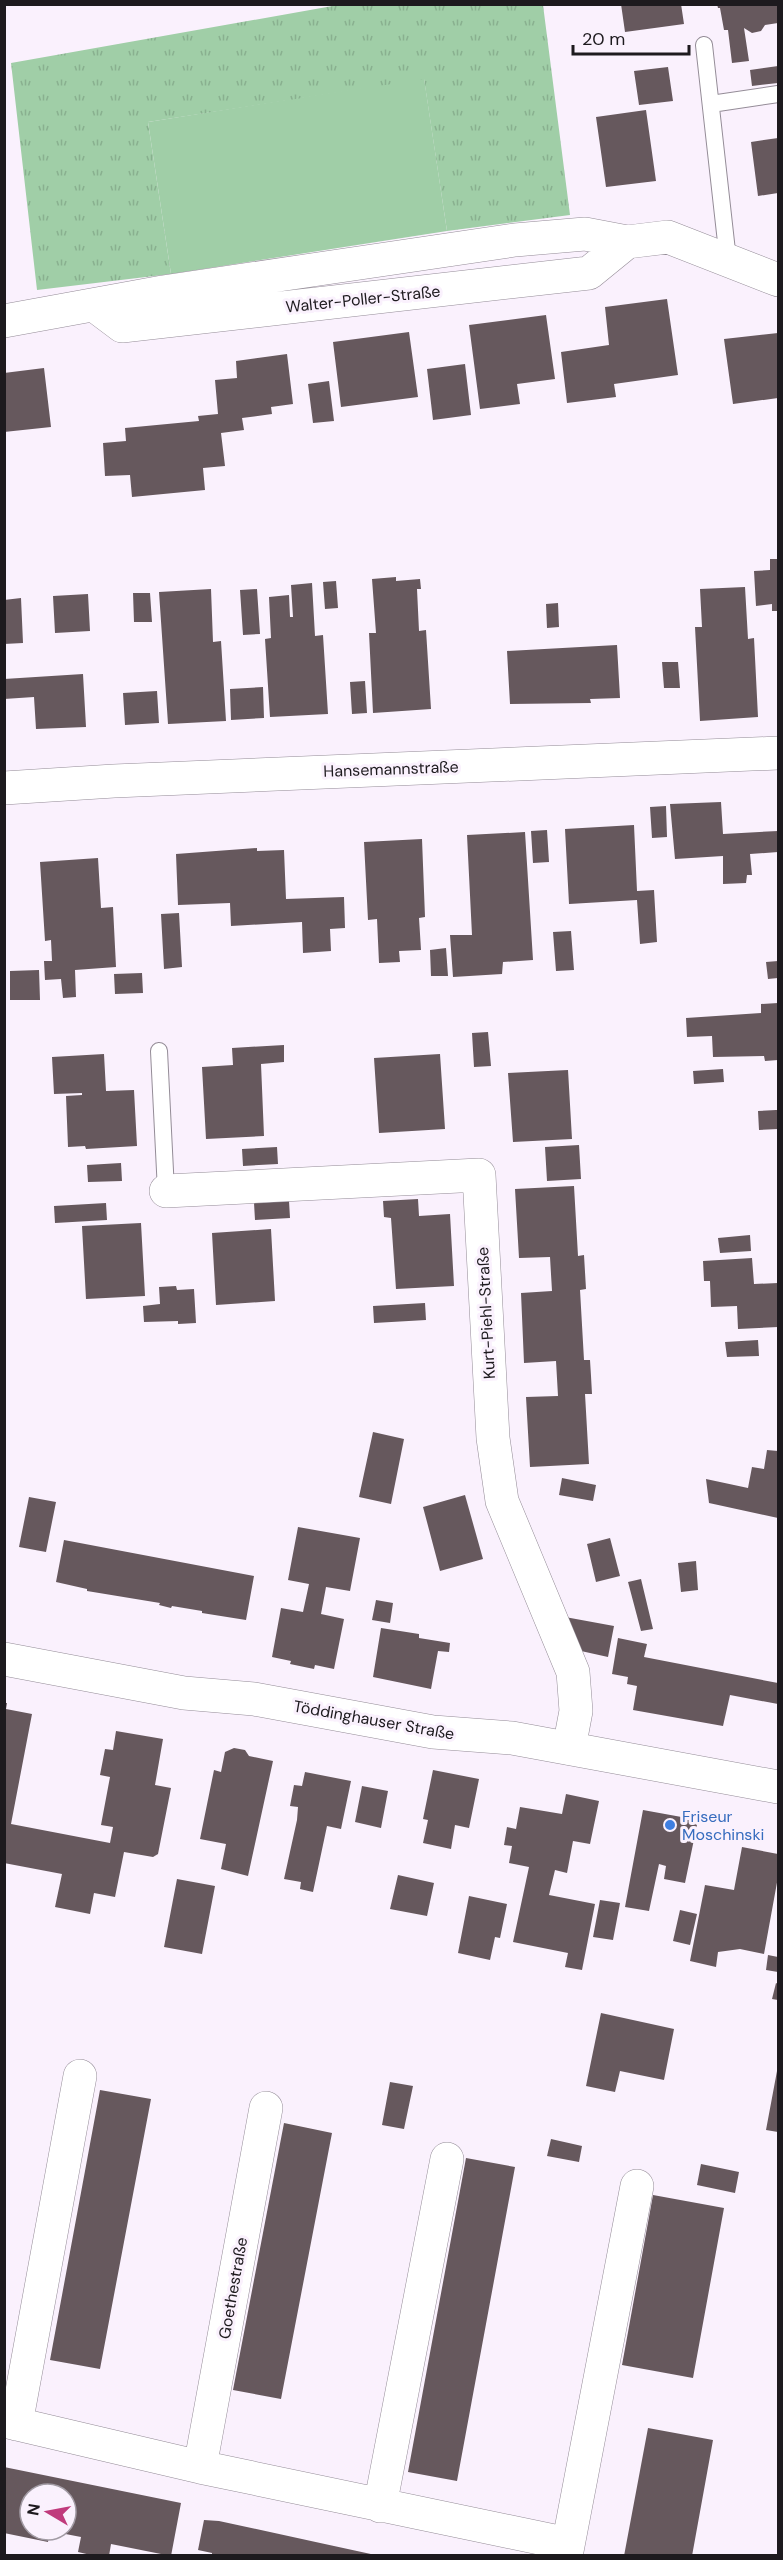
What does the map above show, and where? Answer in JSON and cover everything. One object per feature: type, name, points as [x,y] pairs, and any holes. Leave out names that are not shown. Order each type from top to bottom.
[{"type":"street","name":"Walter-Poller-Straße","points":[[4,321],[163,292],[515,240],[585,234],[627,242],[668,237],[778,280]]},
{"type":"street","name":"Hansemannstraße","points":[[4,788],[142,779],[778,753]]},
{"type":"street","name":"Kurt-Piehl-Straße","points":[[166,1191],[479,1175],[493,1438],[502,1501],[573,1672],[576,1712],[569,1748]]},
{"type":"street","name":"Töddinghauser Straße","points":[[4,1659],[184,1693],[254,1699],[433,1732],[512,1738],[778,1787]]},
{"type":"street","points":[[80,2076],[10,2423],[200,2467],[380,2505],[567,2550],[637,2186]]},
{"type":"street","name":"Goethestraße","points":[[200,2467],[266,2108]]},
{"type":"street","points":[[380,2505],[447,2159]]},
{"type":"lane","points":[[704,45],[728,260]]},
{"type":"lane","points":[[711,104],[778,94]]},
{"type":"lane","points":[[159,1051],[166,1191]]},
{"type":"green space","points":[[338,5],[543,5],[570,215],[447,231],[424,79],[148,122],[171,274],[37,290],[11,63]]},
{"type":"green space","points":[[424,78],[447,231],[171,274],[148,122]]},
{"type":"building","points":[[621,4],[681,4],[684,24],[625,32]]},
{"type":"building","points":[[717,4],[778,4],[778,23],[765,25],[761,31],[752,33],[744,28],[749,61],[732,63],[728,30],[724,30],[720,8]]},
{"type":"building","points":[[778,66],[778,83],[752,86],[750,70]]},
{"type":"building","points":[[668,67],[673,101],[639,105],[634,71]]},
{"type":"building","points":[[646,110],[656,181],[606,187],[596,117]]},
{"type":"building","points":[[778,138],[778,193],[758,196],[751,142]]},
{"type":"building","points":[[667,299],[678,375],[614,384],[616,397],[567,403],[561,352],[609,345],[605,307]]},
{"type":"building","points":[[546,315],[555,379],[517,384],[520,404],[480,409],[469,325]]},
{"type":"building","points":[[409,332],[418,397],[341,407],[333,342]]},
{"type":"building","points":[[778,333],[778,398],[733,404],[724,339]]},
{"type":"building","points":[[287,354],[293,404],[271,407],[272,414],[242,418],[244,430],[221,433],[225,466],[203,468],[205,490],[132,497],[130,475],[105,476],[103,443],[126,441],[125,428],[199,421],[198,416],[218,414],[215,380],[237,378],[236,361]]},
{"type":"building","points":[[465,364],[471,415],[433,420],[427,369]]},
{"type":"building","points":[[44,368],[51,427],[4,432],[4,373]]},
{"type":"building","points":[[329,381],[334,421],[313,423],[308,384]]},
{"type":"building","points":[[770,559],[778,559],[778,611],[772,611],[772,604],[756,606],[754,571],[770,570]]},
{"type":"building","points":[[396,577],[396,581],[420,579],[421,589],[417,589],[419,631],[426,630],[431,709],[373,713],[369,633],[376,633],[372,579]]},
{"type":"building","points":[[336,581],[338,608],[325,609],[323,582]]},
{"type":"building","points":[[312,583],[315,636],[323,635],[328,714],[270,717],[265,639],[271,638],[269,597],[289,595],[290,617],[293,617],[291,585]]},
{"type":"building","points":[[745,587],[748,639],[754,638],[758,717],[700,721],[695,627],[702,627],[700,589]]},
{"type":"building","points":[[211,589],[213,642],[221,641],[226,721],[168,724],[159,592]]},
{"type":"building","points":[[257,589],[260,634],[243,635],[240,590]]},
{"type":"building","points":[[133,593],[150,593],[152,622],[134,622]]},
{"type":"building","points":[[88,594],[90,631],[55,633],[53,596]]},
{"type":"building","points":[[21,598],[23,643],[4,644],[4,600]]},
{"type":"building","points":[[558,603],[559,627],[547,628],[546,604]]},
{"type":"building","points":[[617,645],[620,698],[590,699],[591,703],[510,704],[507,651]]},
{"type":"building","points":[[662,662],[678,662],[680,688],[664,688]]},
{"type":"building","points":[[83,674],[86,727],[36,729],[34,697],[4,699],[4,679]]},
{"type":"building","points":[[365,681],[367,713],[352,714],[350,682]]},
{"type":"building","points":[[263,687],[264,718],[231,720],[230,689]]},
{"type":"building","points":[[157,691],[159,723],[125,725],[123,693]]},
{"type":"building","points":[[721,802],[723,834],[778,831],[778,852],[750,854],[752,875],[747,875],[746,883],[723,884],[723,856],[675,859],[670,804]]},
{"type":"building","points":[[666,806],[667,837],[652,838],[650,807]]},
{"type":"building","points":[[634,825],[637,891],[654,890],[657,942],[640,944],[637,900],[569,904],[565,829]]},
{"type":"building","points":[[547,830],[549,862],[533,863],[531,831]]},
{"type":"building","points":[[525,832],[533,960],[503,962],[502,974],[453,977],[450,935],[472,935],[467,835]]},
{"type":"building","points":[[422,839],[425,917],[419,918],[421,950],[399,951],[400,962],[379,963],[377,919],[368,920],[364,842]]},
{"type":"building","points":[[257,848],[257,851],[284,850],[286,899],[344,897],[345,928],[330,929],[331,951],[303,953],[302,922],[231,926],[230,903],[178,905],[176,854]]},
{"type":"building","points":[[98,858],[101,908],[113,907],[116,967],[75,970],[76,997],[63,998],[61,979],[45,980],[44,961],[52,961],[51,940],[45,941],[40,862]]},
{"type":"building","points":[[179,913],[182,967],[164,969],[161,914]]},
{"type":"building","points":[[571,931],[574,970],[556,971],[553,932]]},
{"type":"building","points":[[446,948],[448,976],[431,976],[430,950]]},
{"type":"building","points":[[778,961],[778,978],[768,979],[766,962]]},
{"type":"building","points":[[39,970],[40,1000],[10,1000],[10,971]]},
{"type":"building","points":[[142,973],[143,993],[115,994],[114,974]]},
{"type":"building","points":[[778,1003],[778,1060],[765,1061],[764,1056],[713,1057],[712,1036],[687,1037],[686,1018],[761,1013],[761,1004]]},
{"type":"building","points":[[488,1032],[491,1066],[474,1067],[472,1033]]},
{"type":"building","points":[[284,1045],[284,1062],[261,1064],[264,1136],[206,1139],[202,1067],[233,1065],[232,1048]]},
{"type":"building","points":[[104,1054],[106,1091],[134,1090],[137,1146],[86,1149],[85,1146],[68,1147],[66,1096],[82,1095],[82,1093],[54,1094],[52,1057]]},
{"type":"building","points":[[440,1054],[445,1129],[379,1133],[374,1058]]},
{"type":"building","points":[[723,1069],[724,1082],[694,1084],[693,1071]]},
{"type":"building","points":[[568,1070],[572,1139],[513,1142],[508,1073]]},
{"type":"building","points":[[778,1110],[778,1129],[759,1130],[758,1111]]},
{"type":"building","points":[[579,1145],[581,1179],[547,1181],[545,1147]]},
{"type":"building","points":[[277,1147],[278,1164],[243,1166],[242,1149]]},
{"type":"building","points":[[121,1163],[122,1181],[88,1182],[87,1165]]},
{"type":"building","points":[[574,1186],[578,1256],[584,1255],[586,1289],[580,1290],[584,1360],[590,1360],[592,1394],[585,1394],[589,1464],[530,1467],[526,1397],[558,1396],[556,1361],[524,1363],[521,1293],[552,1291],[550,1257],[519,1258],[515,1189]]},
{"type":"building","points":[[418,1199],[419,1216],[450,1214],[454,1286],[396,1289],[391,1218],[384,1217],[383,1201]]},
{"type":"building","points":[[289,1201],[290,1218],[255,1220],[254,1203]]},
{"type":"building","points":[[106,1203],[107,1220],[55,1223],[54,1206]]},
{"type":"building","points":[[141,1223],[145,1296],[86,1299],[82,1226]]},
{"type":"building","points":[[271,1229],[275,1301],[216,1305],[212,1233]]},
{"type":"building","points":[[750,1235],[751,1251],[720,1253],[718,1238]]},
{"type":"building","points":[[752,1258],[754,1284],[778,1283],[778,1327],[738,1329],[737,1306],[711,1307],[710,1281],[704,1281],[703,1261]]},
{"type":"building","points":[[176,1286],[177,1290],[194,1289],[196,1323],[144,1322],[143,1306],[160,1304],[159,1287]]},
{"type":"building","points":[[425,1303],[426,1320],[374,1323],[373,1306]]},
{"type":"building","points":[[758,1340],[759,1356],[727,1357],[725,1342]]},
{"type":"building","points":[[373,1432],[404,1439],[391,1504],[359,1497]]},
{"type":"building","points":[[767,1450],[778,1451],[778,1518],[709,1503],[706,1479],[748,1488],[752,1467],[764,1469]]},
{"type":"building","points":[[562,1478],[596,1485],[593,1501],[559,1495]]},
{"type":"building","points":[[465,1495],[483,1559],[440,1571],[423,1507]]},
{"type":"building","points":[[29,1497],[56,1502],[46,1552],[19,1547]]},
{"type":"building","points":[[298,1527],[360,1538],[350,1591],[326,1587],[321,1614],[344,1619],[334,1669],[315,1665],[314,1669],[272,1657],[281,1608],[303,1612],[309,1584],[288,1580]]},
{"type":"building","points":[[610,1538],[620,1576],[596,1582],[587,1544]]},
{"type":"building","points":[[64,1540],[254,1576],[246,1620],[172,1606],[171,1608],[159,1605],[160,1603],[87,1591],[87,1589],[56,1582]]},
{"type":"building","points":[[696,1561],[698,1590],[681,1592],[678,1563]]},
{"type":"building","points":[[641,1579],[653,1629],[641,1631],[628,1582]]},
{"type":"building","points":[[376,1600],[393,1603],[390,1623],[372,1620]]},
{"type":"building","points":[[565,1617],[614,1626],[608,1657],[581,1651]]},
{"type":"building","points":[[381,1628],[419,1634],[419,1638],[450,1643],[449,1652],[438,1651],[431,1689],[373,1677]]},
{"type":"building","points":[[618,1638],[647,1644],[644,1657],[778,1683],[778,1704],[730,1695],[723,1726],[633,1710],[637,1686],[627,1684],[628,1677],[612,1674]]},
{"type":"building","points":[[4,1703],[7,1703],[6,1709],[32,1714],[11,1824],[110,1843],[113,1827],[101,1825],[110,1777],[100,1775],[105,1749],[113,1750],[116,1731],[163,1739],[155,1785],[171,1788],[158,1854],[153,1857],[124,1852],[115,1897],[94,1893],[90,1914],[55,1907],[62,1874],[4,1863]]},
{"type":"building","points":[[234,1748],[245,1750],[249,1756],[273,1761],[248,1876],[221,1869],[226,1844],[200,1839],[214,1770],[221,1772],[225,1752]]},
{"type":"building","points":[[433,1770],[479,1779],[469,1828],[455,1825],[451,1849],[423,1843],[428,1820],[423,1819]]},
{"type":"building","points":[[305,1772],[351,1781],[341,1829],[327,1826],[313,1892],[300,1889],[301,1882],[284,1879],[297,1820],[298,1807],[290,1806],[294,1785],[302,1786]]},
{"type":"building","points":[[362,1786],[388,1791],[381,1828],[355,1822]]},
{"type":"building","points":[[566,1794],[599,1801],[590,1844],[573,1841],[567,1873],[555,1870],[549,1895],[595,1904],[582,1970],[565,1967],[568,1953],[513,1942],[529,1867],[509,1863],[512,1846],[504,1845],[507,1827],[516,1829],[520,1807],[562,1814]]},
{"type":"building","points":[[643,1810],[698,1820],[685,1883],[664,1879],[666,1866],[659,1864],[649,1911],[625,1907]]},
{"type":"building","points":[[742,1847],[778,1854],[778,1877],[764,1954],[740,1949],[718,1952],[716,1967],[690,1961],[705,1885],[734,1890]]},
{"type":"building","points":[[398,1875],[434,1883],[427,1916],[390,1909]]},
{"type":"building","points":[[177,1879],[215,1886],[202,1954],[164,1947]]},
{"type":"building","points":[[469,1896],[507,1904],[500,1938],[495,1937],[490,1960],[458,1953]]},
{"type":"building","points":[[600,1900],[620,1903],[613,1940],[593,1937]]},
{"type":"building","points":[[680,1910],[697,1914],[690,1945],[673,1941]]},
{"type":"building","points":[[768,1955],[778,1957],[778,1972],[766,1970]]},
{"type":"building","points":[[776,1983],[778,1984],[778,2000],[772,1999]]},
{"type":"building","points":[[601,2013],[674,2029],[664,2080],[620,2071],[615,2092],[586,2086]]},
{"type":"building","points":[[778,2071],[778,2132],[766,2130]]},
{"type":"building","points":[[390,2082],[413,2086],[404,2129],[382,2125]]},
{"type":"building","points":[[100,2090],[151,2099],[100,2369],[50,2360]]},
{"type":"building","points":[[284,2123],[332,2133],[281,2399],[233,2390]]},
{"type":"building","points":[[551,2139],[582,2146],[579,2162],[547,2156]]},
{"type":"building","points":[[466,2158],[515,2167],[457,2481],[408,2472]]},
{"type":"building","points":[[701,2164],[739,2172],[735,2193],[697,2185]]},
{"type":"building","points":[[653,2195],[724,2208],[693,2378],[622,2365]]},
{"type":"building","points":[[648,2428],[713,2440],[692,2556],[624,2556]]},
{"type":"building","points":[[4,2467],[78,2482],[18,2482],[18,2536],[4,2533]]},
{"type":"building","points":[[78,2482],[181,2503],[171,2556],[111,2544],[109,2556],[95,2556],[78,2552],[81,2537],[78,2536]]},
{"type":"building","points":[[204,2520],[219,2521],[380,2556],[212,2556],[212,2553],[198,2550]]},
{"type":"place","name":"Friseur Moschinski","points":[[670,1825]]}]
